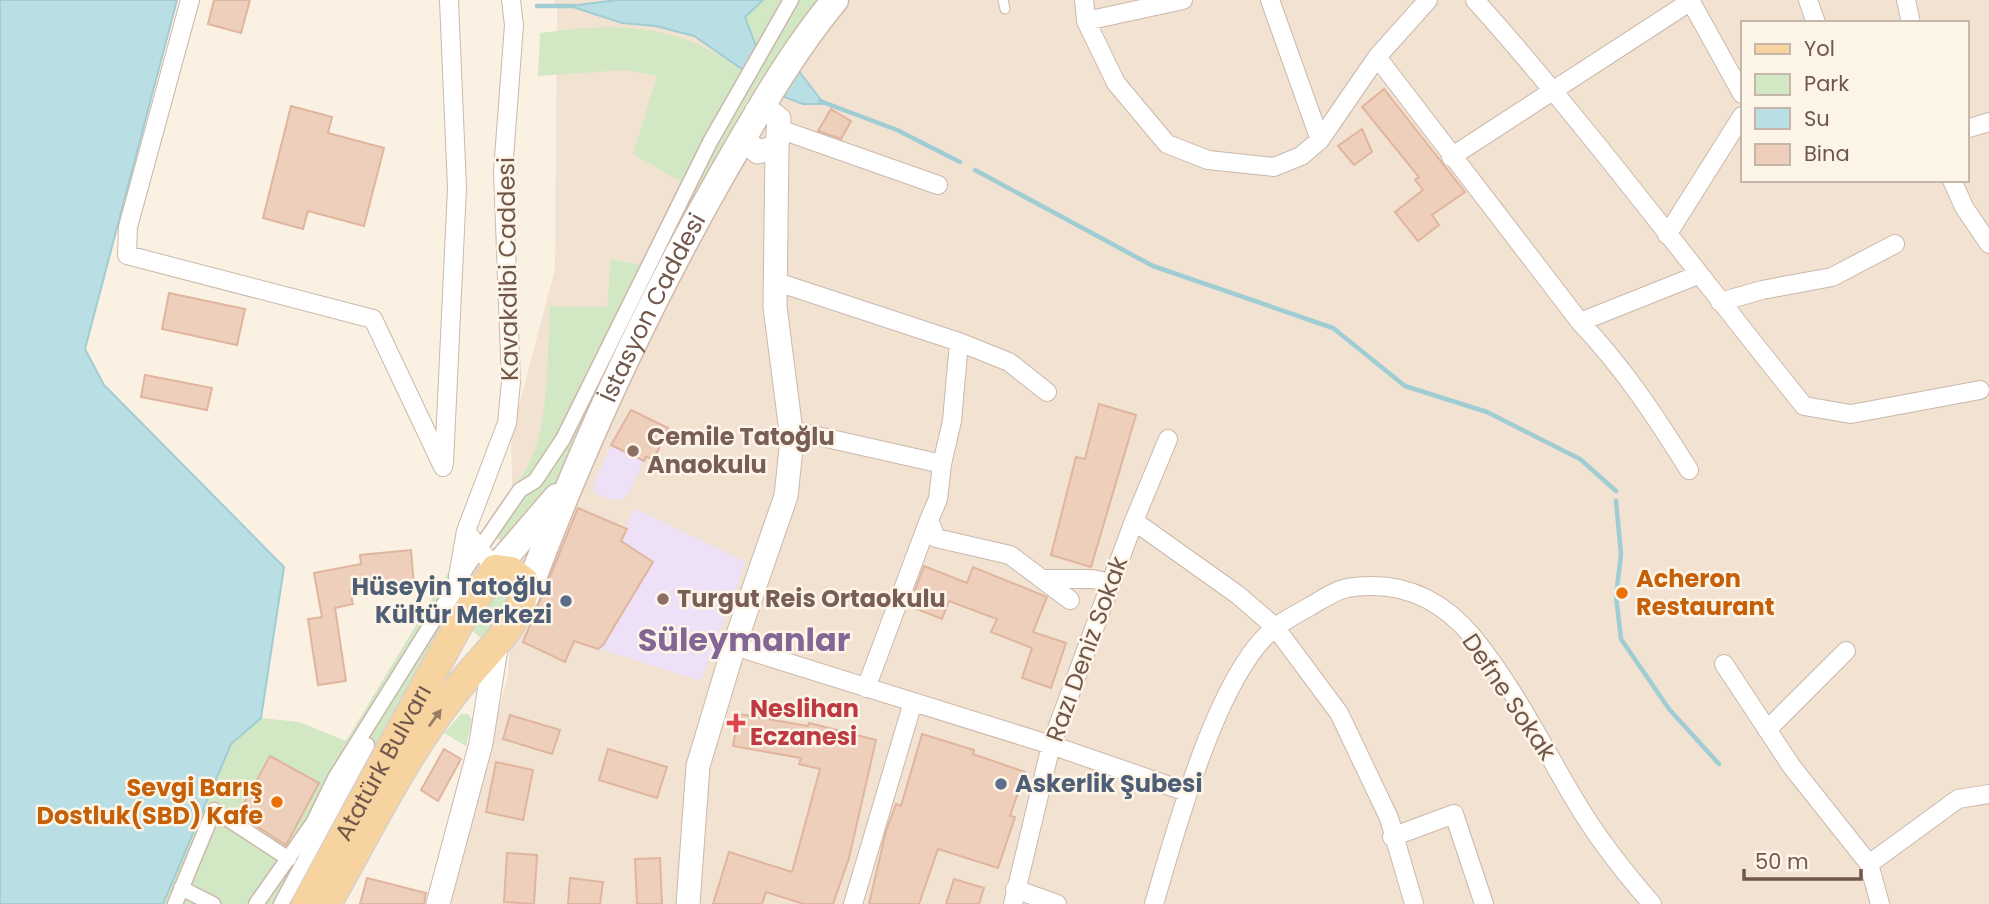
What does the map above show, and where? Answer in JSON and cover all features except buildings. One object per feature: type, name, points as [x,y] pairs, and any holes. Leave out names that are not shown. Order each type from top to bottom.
[{"type":"main road","points":[[773,126],[781,72],[835,0]]},
{"type":"main road","name":"İstasyon Caddesi","points":[[526,596],[569,482],[684,242],[743,139],[773,126]]},
{"type":"main road","name":"İstasyon Caddesi","points":[[487,560],[569,482]]},
{"type":"main road","points":[[487,560],[519,575],[524,580],[526,596]]},
{"type":"main road","name":"Atatürk Bulvarı","points":[[306,904],[460,622],[487,560]]},
{"type":"main road","name":"Atatürk Bulvarı","points":[[327,904],[412,750],[497,642],[526,596]]},
{"type":"main road","points":[[460,622],[468,649],[480,650],[497,642]]},
{"type":"street","points":[[190,0],[128,227],[127,255],[373,319],[443,467],[457,188],[449,0]]},
{"type":"street","name":"Kavakdibi Caddesi","points":[[460,622],[455,588],[466,531],[507,423],[511,382],[503,171],[514,25],[511,0]]},
{"type":"street","points":[[256,904],[313,822],[335,778],[404,665],[455,588],[487,560],[520,490],[535,481],[563,439],[710,142],[791,0]]},
{"type":"street","points":[[1084,0],[1086,21],[1116,83],[1167,144],[1208,160],[1273,167],[1301,156],[1321,140],[1377,57],[1428,0]]},
{"type":"street","points":[[1086,21],[1183,0]]},
{"type":"street","points":[[1270,0],[1321,140]]},
{"type":"street","points":[[1475,0],[1556,90],[1698,275],[1804,406],[1851,414],[1980,390]]},
{"type":"street","points":[[1808,0],[1815,21]]},
{"type":"street","points":[[1906,0],[1911,21]]},
{"type":"street","points":[[1451,157],[1690,1],[1741,92]]},
{"type":"street","points":[[1377,57],[1580,322],[1611,354],[1655,415],[1689,470]]},
{"type":"street","points":[[1667,235],[1741,118]]},
{"type":"street","points":[[1968,128],[1989,122]]},
{"type":"street","points":[[688,904],[698,766],[734,646],[786,496],[790,430],[774,281],[778,197],[773,126],[938,185]]},
{"type":"street","points":[[1953,182],[1964,207],[1989,244]]},
{"type":"street","points":[[1720,302],[1762,290],[1832,277],[1895,244]]},
{"type":"street","points":[[1580,322],[1698,275]]},
{"type":"street","points":[[774,281],[959,342],[1009,362],[1046,392]]},
{"type":"street","points":[[866,688],[938,499],[942,464],[952,421],[959,342]]},
{"type":"street","points":[[790,430],[942,464]]},
{"type":"street","name":"Razı Deniz Sokak","points":[[1014,896],[1051,745],[1134,521],[1168,439]]},
{"type":"street","points":[[929,520],[936,538],[1010,555],[1070,600]]},
{"type":"street","points":[[1134,521],[1238,594],[1275,627],[1339,713],[1389,818],[1392,837],[1414,904]]},
{"type":"street","points":[[466,531],[487,560]]},
{"type":"street","points":[[1044,579],[1111,583]]},
{"type":"street","name":"Defne Sokak","points":[[1154,904],[1187,792],[1228,694],[1255,650],[1275,627],[1344,586],[1396,586],[1435,601],[1471,635],[1498,672],[1577,804],[1620,868],[1652,904]]},
{"type":"street","points":[[281,904],[455,588]]},
{"type":"street","points":[[438,904],[481,743],[497,642]]},
{"type":"street","points":[[734,646],[1051,745],[1187,792]]},
{"type":"street","points":[[1767,730],[1846,651]]},
{"type":"street","points":[[1724,664],[1767,730],[1869,864],[1880,904]]},
{"type":"street","points":[[853,904],[913,702]]},
{"type":"street","points":[[1869,864],[1958,799],[1989,794]]},
{"type":"street","points":[[174,904],[214,810],[289,859]]},
{"type":"street","points":[[1392,837],[1454,814],[1483,904]]},
{"type":"street","points":[[181,888],[213,904]]},
{"type":"street","points":[[1014,896],[1057,904]]},
{"type":"shaded area","points":[[554,0],[1989,0],[1989,904],[446,904],[508,676],[514,555],[511,436],[555,269],[557,8]]},
{"type":"shaded area","name":"Cemile Tatoğlu Anaokulu","points":[[631,410],[668,428],[654,459],[645,457],[629,493],[622,499],[610,500],[594,492],[594,483],[623,420],[626,420]]},
{"type":"shaded area","name":"Turgut Reis Ortaokulu","points":[[634,508],[746,562],[701,681],[575,641]]},
{"type":"green space","points":[[764,0],[821,0],[760,80],[735,123],[571,468],[506,543],[498,539],[498,517],[506,499],[530,462],[541,427],[550,306],[607,307],[611,259],[647,266],[680,181],[633,154],[657,76],[624,70],[538,76],[540,33],[622,27],[646,30],[694,43],[744,70],[745,17]]},
{"type":"green space","points":[[461,551],[460,599],[309,904],[163,904],[231,744],[261,718],[299,722],[346,741]]},
{"type":"green space","points":[[497,583],[508,584],[514,595],[485,637],[481,638],[470,629]]},
{"type":"green space","points":[[461,714],[468,714],[472,720],[466,746],[444,733]]},
{"type":"water","points":[[0,0],[177,0],[85,349],[104,385],[284,567],[261,718],[231,744],[163,904],[0,904]]},
{"type":"water","points":[[617,0],[763,0],[745,17],[757,49],[745,71],[694,36],[656,26],[622,23],[570,6]]},
{"type":"water","points":[[795,66],[824,104],[803,104],[784,97]]},
{"type":"waterway","points":[[537,6],[574,6]]},
{"type":"waterway","points":[[820,101],[897,130],[960,162]]},
{"type":"waterway","points":[[975,170],[1153,266],[1333,328],[1405,386],[1487,412],[1580,459],[1616,491]]},
{"type":"waterway","points":[[1616,501],[1621,554],[1616,596],[1621,639],[1669,709],[1719,764]]},
{"type":"place","name":"Cemile Tatoğlu Anaokulu","points":[[633,451]]},
{"type":"place","name":"Acheron Restaurant","points":[[1622,593]]},
{"type":"place","name":"Turgut Reis Ortaokulu","points":[[663,599]]},
{"type":"place","name":"Hüseyin Tatoğlu Kültür Merkezi","points":[[566,601]]},
{"type":"place","name":"Neslihan Eczanesi","points":[[736,723]]},
{"type":"place","name":"Askerlik Şubesi","points":[[1001,784]]},
{"type":"place","name":"Sevgi Barış Dostluk(SBD) Kafe","points":[[277,802]]},
{"type":"district","name":"Süleymanlar","points":[[744,640]]}]
